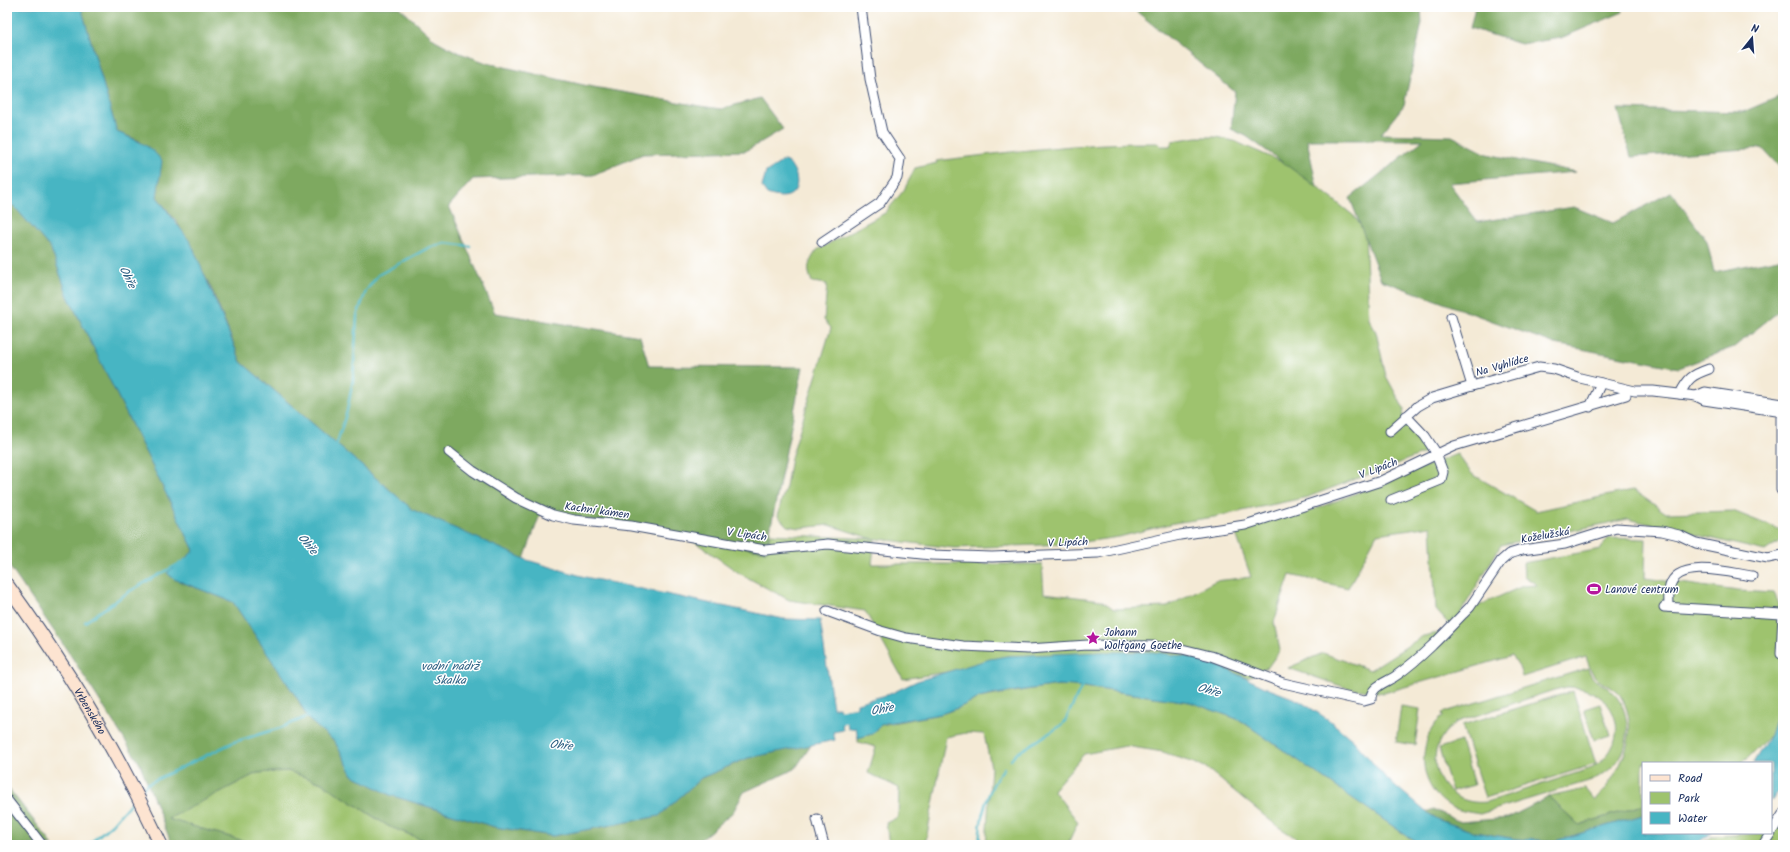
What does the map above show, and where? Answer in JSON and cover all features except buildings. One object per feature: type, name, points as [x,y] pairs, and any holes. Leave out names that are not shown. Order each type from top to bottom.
[{"type":"main road","name":"Vrbenského","points":[[7,585],[46,641],[107,740],[161,845]]},
{"type":"street","points":[[822,242],[880,203],[897,178],[900,159],[882,132],[870,79],[861,7]]},
{"type":"street","name":"Na Vyhlídce","points":[[1451,317],[1472,386],[1539,367],[1554,369],[1580,378],[1635,391],[1653,391],[1696,396],[1704,400],[1783,411]]},
{"type":"street","points":[[1680,394],[1686,382],[1692,375],[1709,369]]},
{"type":"street","points":[[1590,407],[1600,383]]},
{"type":"street","points":[[1390,430],[1418,406],[1432,398],[1472,386]]},
{"type":"street","name":"Na Vyhlídce","points":[[1696,396],[1705,392],[1783,404]]},
{"type":"street","name":"V Lipách","points":[[686,537],[765,550],[828,544],[954,556],[992,557],[1098,553],[1180,535],[1245,525],[1381,481],[1454,446],[1590,407],[1626,395]]},
{"type":"street","points":[[1782,490],[1781,418],[1783,411]]},
{"type":"street","points":[[1391,500],[1440,480],[1443,472],[1437,454],[1425,436],[1406,416]]},
{"type":"street","name":"Kachní kámen","points":[[449,452],[473,471],[516,498],[557,516],[574,520],[631,526],[686,537]]},
{"type":"street","name":"Koželužská","points":[[828,611],[881,631],[906,638],[963,646],[1023,649],[1088,645],[1153,646],[1182,649],[1211,656],[1283,683],[1358,700],[1371,699],[1372,692],[1376,687],[1394,677],[1416,661],[1470,607],[1501,561],[1509,554],[1522,550],[1565,544],[1616,528],[1662,531],[1679,535],[1696,543],[1768,558],[1783,555]]},
{"type":"street","points":[[1752,576],[1701,569],[1686,571],[1679,574],[1670,584],[1667,607],[1783,614],[1781,654]]},
{"type":"street","points":[[7,800],[42,845]]},
{"type":"street","points":[[1772,831],[1783,814]]},
{"type":"street","points":[[817,819],[824,845]]},
{"type":"street","points":[[1763,845],[1770,834]]},
{"type":"green space","points":[[81,7],[399,7],[435,40],[457,52],[487,63],[588,86],[721,109],[760,98],[783,129],[746,151],[643,154],[593,175],[473,179],[449,206],[495,313],[640,336],[649,366],[803,367],[766,551],[573,517],[542,509],[524,559],[413,510],[241,362],[212,290],[177,222],[157,197],[158,187],[140,141],[117,132]]},
{"type":"green space","points":[[1131,7],[1421,7],[1422,23],[1404,105],[1381,134],[1452,136],[1487,154],[1576,172],[1449,183],[1478,222],[1574,207],[1613,223],[1671,192],[1707,241],[1714,272],[1783,258],[1783,308],[1734,347],[1679,368],[1555,344],[1381,280],[1350,198],[1423,140],[1307,140],[1317,187],[1246,136],[1231,129],[1235,92]]},
{"type":"green space","points":[[1475,7],[1622,7],[1623,12],[1561,38],[1521,44],[1470,28]]},
{"type":"green space","points":[[1783,95],[1783,171],[1762,148],[1631,157],[1618,109],[1743,112]]},
{"type":"green space","points":[[1197,137],[1216,137],[1234,141],[1291,166],[1354,216],[1365,232],[1369,319],[1376,332],[1386,376],[1404,409],[1402,426],[1408,425],[1419,435],[1428,447],[1425,453],[1308,497],[1214,517],[1174,523],[1119,537],[1069,544],[954,548],[870,538],[829,525],[800,528],[787,526],[778,516],[781,502],[786,486],[791,458],[831,328],[824,320],[827,284],[812,282],[809,273],[810,262],[817,250],[885,213],[904,190],[915,168],[937,163],[936,161],[1019,151],[1102,144],[1158,143],[1161,146],[1170,146],[1172,141]]},
{"type":"green space","points":[[7,198],[51,249],[68,296],[194,550],[167,573],[174,579],[233,602],[299,701],[308,719],[335,742],[353,775],[390,795],[495,827],[553,836],[659,816],[701,778],[748,758],[812,744],[795,769],[744,792],[733,812],[694,845],[430,845],[428,842],[388,826],[322,783],[288,771],[257,773],[168,819],[258,845],[172,845],[140,764],[71,656],[7,563]]},
{"type":"green space","points":[[1457,454],[1472,474],[1536,511],[1633,490],[1666,513],[1733,511],[1783,531],[1783,539],[1765,551],[1628,519],[1501,545],[1460,614],[1523,586],[1537,585],[1524,576],[1523,563],[1601,549],[1607,538],[1646,539],[1645,578],[1738,591],[1774,593],[1783,612],[1783,696],[1770,735],[1748,758],[1742,762],[1642,762],[1642,805],[1579,825],[1549,797],[1585,789],[1595,801],[1613,778],[1620,765],[1626,751],[1629,737],[1627,709],[1620,695],[1595,677],[1586,657],[1522,677],[1519,666],[1512,656],[1384,693],[1347,688],[1288,668],[1323,653],[1370,670],[1423,636],[1454,630],[1436,610],[1431,526],[1377,534],[1348,588],[1290,575],[1274,622],[1280,650],[1268,667],[1248,678],[1205,661],[1175,655],[1007,656],[946,672],[903,679],[865,611],[789,600],[739,573],[692,540],[766,551],[770,534],[875,539],[872,564],[1042,564],[1044,593],[1101,600],[1114,609],[1167,607],[1215,581],[1251,577],[1234,528],[1310,511]]},
{"type":"green space","points":[[1588,668],[1595,680],[1618,698],[1626,717],[1627,737],[1621,756],[1610,769],[1599,777],[1480,814],[1462,811],[1449,806],[1438,797],[1428,781],[1424,764],[1425,746],[1432,728],[1443,717],[1442,713]],"holes":[[[1567,687],[1584,689],[1598,696],[1609,706],[1615,718],[1616,731],[1613,744],[1605,757],[1592,768],[1487,802],[1470,801],[1456,796],[1445,787],[1438,775],[1435,761],[1437,747],[1444,734],[1457,722],[1554,690]]]},
{"type":"green space","points":[[1068,685],[1190,702],[1240,720],[1420,845],[1307,845],[1277,826],[1205,767],[1163,752],[1126,746],[1084,754],[1053,790],[1078,822],[1067,845],[986,845],[991,767],[984,734],[966,733],[946,737],[925,845],[889,845],[886,823],[898,817],[899,788],[868,773],[876,747],[858,742],[858,738],[872,734],[881,725],[941,714],[979,698],[1050,686]]},
{"type":"green space","points":[[1573,691],[1596,764],[1485,798],[1462,725]]},
{"type":"green space","points":[[1600,704],[1610,735],[1594,740],[1584,709]]},
{"type":"green space","points":[[1401,706],[1420,709],[1415,745],[1396,742]]},
{"type":"green space","points":[[1461,741],[1474,785],[1452,791],[1439,748]]},
{"type":"green space","points":[[288,771],[322,783],[388,826],[428,842],[430,845],[258,845],[167,819],[257,773]]},
{"type":"green space","points":[[7,787],[53,845],[10,845],[7,841]]},
{"type":"green space","points":[[1549,797],[1579,825],[1642,805],[1642,815],[1555,841],[1516,839],[1474,832],[1439,820],[1426,812],[1433,809],[1460,822],[1508,818]]},
{"type":"green space","points":[[1777,818],[1783,819],[1783,845],[1699,845],[1713,836],[1772,834],[1772,820]]},
{"type":"water","name":"vodní nádrž Skalka","points":[[7,7],[81,7],[117,132],[147,146],[162,161],[157,197],[191,243],[241,362],[413,510],[527,560],[585,577],[784,619],[820,620],[833,708],[839,707],[843,730],[833,732],[835,740],[748,758],[701,778],[659,816],[553,836],[495,827],[390,795],[353,775],[335,742],[308,719],[299,701],[233,602],[174,579],[167,573],[194,550],[68,296],[51,249],[7,198]]},
{"type":"water","points":[[783,161],[789,163],[796,176],[797,184],[795,190],[789,195],[780,197],[767,194],[762,187],[766,172]]},
{"type":"water","points":[[1101,652],[1153,652],[1189,657],[1224,668],[1269,689],[1298,700],[1329,720],[1354,741],[1384,776],[1426,812],[1439,820],[1474,832],[1516,839],[1555,841],[1642,815],[1642,834],[1710,834],[1694,845],[1420,845],[1240,720],[1190,702],[1085,687],[1059,685],[996,694],[979,698],[941,714],[886,723],[881,725],[872,734],[858,738],[856,728],[848,729],[845,709],[857,707],[857,703],[890,694],[917,681],[990,659],[1007,656]]},
{"type":"water","points":[[1783,696],[1783,784],[1772,800],[1772,762],[1754,762],[1770,735]]},
{"type":"waterway","points":[[7,207],[15,203]]},
{"type":"waterway","points":[[336,446],[347,411],[353,380],[357,316],[366,291],[378,275],[428,248],[445,243],[470,246]]},
{"type":"waterway","points":[[85,622],[130,591],[189,558]]},
{"type":"waterway","points":[[1064,723],[1083,684]]},
{"type":"waterway","name":"Ohře","points":[[823,719],[866,713]]},
{"type":"waterway","points":[[140,792],[147,784],[234,742],[280,728],[309,716]]},
{"type":"waterway","points":[[1011,760],[1016,754],[1062,725]]},
{"type":"waterway","points":[[980,845],[982,815],[985,805],[993,785],[1004,768]]},
{"type":"waterway","points":[[88,845],[112,824],[134,799]]},
{"type":"place","name":"Lanové centrum","points":[[1594,589]]},
{"type":"place","name":"Johann Wolfgang Goethe","points":[[1093,638]]}]
